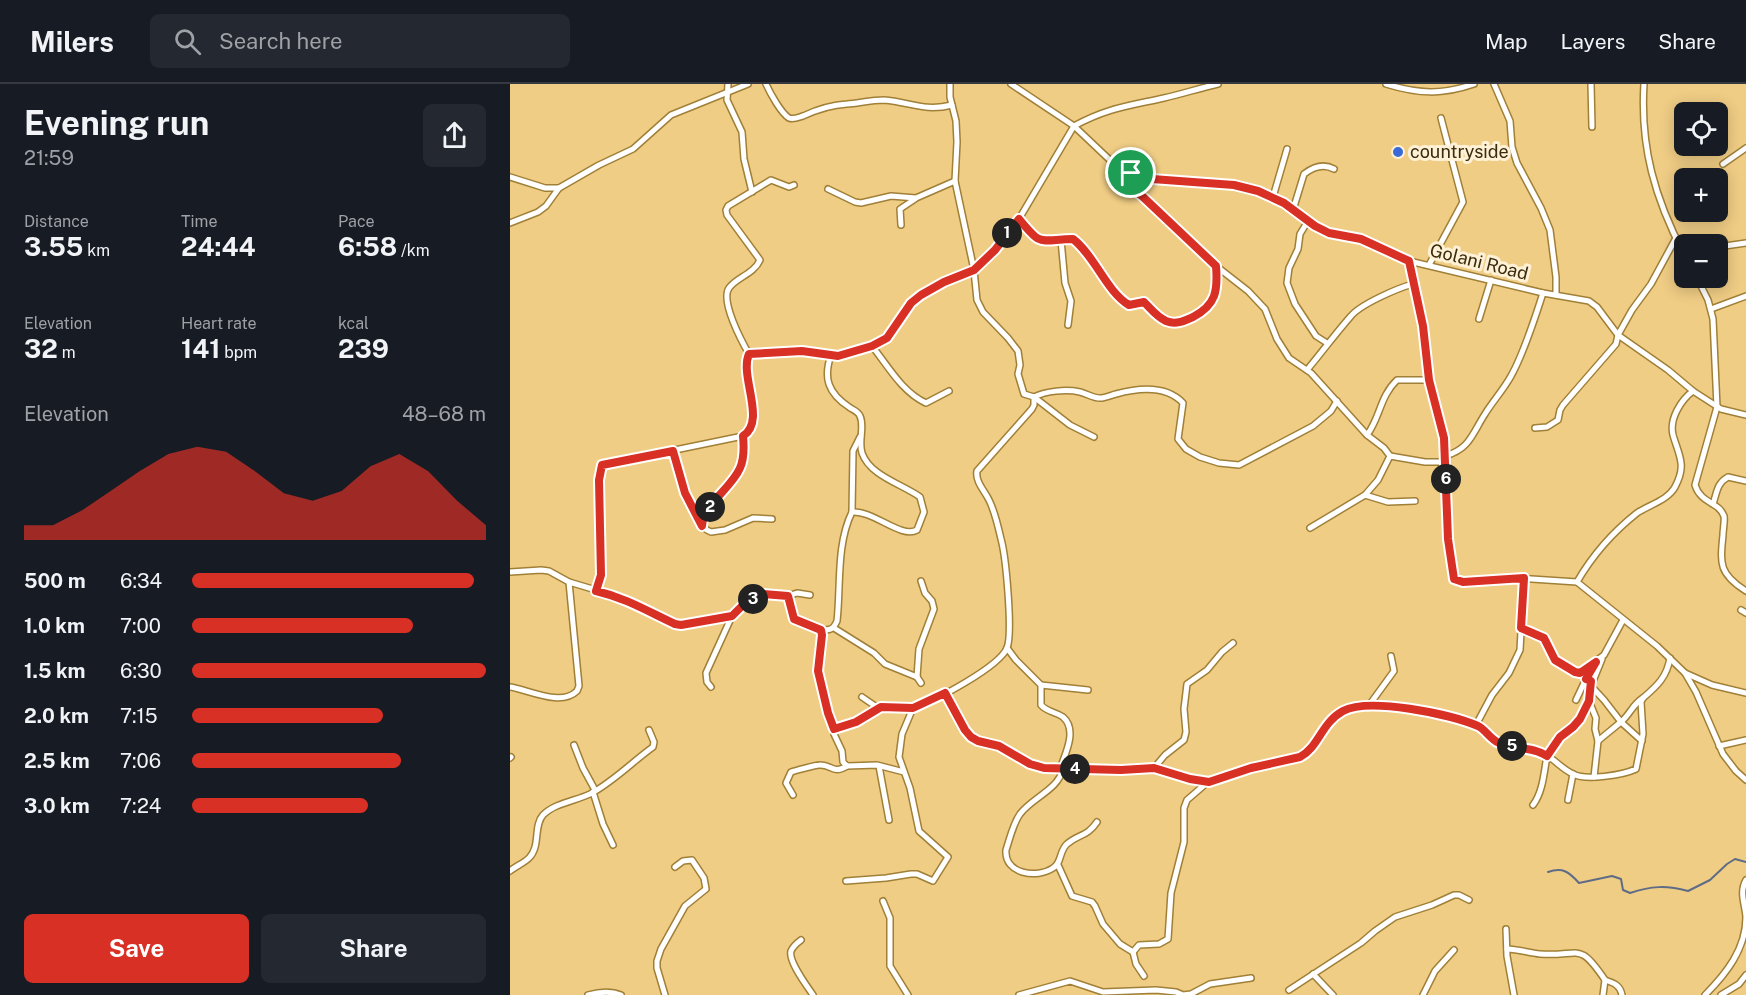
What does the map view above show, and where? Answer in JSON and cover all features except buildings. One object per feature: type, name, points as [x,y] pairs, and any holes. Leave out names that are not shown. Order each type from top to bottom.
[{"type":"street","points":[[728,84],[730,108],[742,132],[744,159],[752,192]]},
{"type":"street","points":[[510,223],[523,219],[546,206],[559,188],[633,149],[671,115],[748,84]]},
{"type":"street","points":[[766,84],[771,96],[784,112],[789,118],[795,119],[824,106],[883,100],[921,108],[952,105]]},
{"type":"street","points":[[950,84],[957,142],[955,182],[974,270],[977,300],[983,312],[1017,351],[1020,386],[1024,394],[1034,398],[1070,425],[1094,437]]},
{"type":"street","points":[[749,354],[802,351],[843,355],[872,346],[887,338],[911,303],[944,282],[974,270],[995,250],[1019,219],[1074,126],[1124,105],[1218,84]]},
{"type":"street","points":[[1386,84],[1413,91],[1434,93],[1457,90],[1474,84]]},
{"type":"street","points":[[1494,84],[1510,121],[1512,147],[1517,163],[1550,230],[1556,295]]},
{"type":"street","points":[[1591,84],[1592,127]]},
{"type":"street","points":[[1644,84],[1643,117],[1650,167],[1659,201],[1674,234]]},
{"type":"street","name":"Golani Road","points":[[1014,85],[1074,126],[1113,163],[1131,173],[1152,179],[1234,185],[1258,191],[1273,197],[1329,233],[1361,239],[1409,261],[1542,293],[1584,300],[1593,304],[1618,335],[1693,391],[1717,407],[1746,414]]},
{"type":"street","points":[[1429,265],[1463,202],[1441,118]]},
{"type":"street","points":[[1723,164],[1746,148]]},
{"type":"street","points":[[1273,197],[1287,149]]},
{"type":"street","name":"Golani Road","points":[[1113,163],[1114,171],[1119,179],[1142,196],[1264,308],[1289,358],[1307,370],[1367,435],[1384,448],[1390,456]]},
{"type":"street","points":[[1293,210],[1304,174],[1316,167],[1328,166],[1334,169]]},
{"type":"street","points":[[510,177],[545,188],[559,188]]},
{"type":"street","points":[[596,591],[601,575],[600,467],[743,436],[750,429],[751,396],[746,365],[749,354],[735,328],[726,296],[729,287],[756,267],[760,260],[726,213],[728,206],[771,180],[789,186],[794,185]]},
{"type":"street","points":[[901,225],[900,209],[916,198],[955,182]]},
{"type":"street","points":[[828,189],[855,202],[868,202],[891,196],[916,198]]},
{"type":"street","points":[[1019,219],[1036,239],[1044,241],[1073,239],[1096,264],[1116,294],[1125,303],[1132,305],[1144,302],[1165,320],[1182,322],[1204,311],[1211,304],[1215,292],[1216,266]]},
{"type":"street","points":[[1308,221],[1300,234],[1298,249],[1287,283],[1295,304],[1316,336],[1327,343]]},
{"type":"street","points":[[1061,240],[1065,283],[1071,301],[1068,325]]},
{"type":"street","points":[[1534,428],[1547,427],[1558,420],[1563,405],[1616,344],[1618,335],[1636,303],[1656,276],[1674,242]]},
{"type":"street","points":[[1728,246],[1746,243]]},
{"type":"street","points":[[1409,261],[1423,326],[1429,380],[1444,438],[1448,539],[1454,579],[1463,582],[1524,578],[1577,582],[1670,658],[1685,673],[1696,692],[1719,746],[1731,765],[1746,780]]},
{"type":"street","points":[[1479,319],[1491,280]]},
{"type":"street","points":[[1307,370],[1327,343],[1356,311],[1402,287],[1413,284]]},
{"type":"street","points":[[1702,288],[1711,309],[1715,336],[1717,407],[1695,485],[1699,495],[1713,504],[1724,518],[1721,557],[1724,571],[1734,584],[1746,591]]},
{"type":"street","points":[[1310,528],[1365,495],[1378,480],[1390,456],[1425,462],[1445,459],[1467,444],[1511,376],[1534,321],[1542,293]]},
{"type":"street","points":[[1711,309],[1746,296]]},
{"type":"street","points":[[872,346],[896,378],[919,400],[926,403],[932,402],[949,391]]},
{"type":"street","points":[[831,355],[826,370],[828,381],[838,398],[860,415],[862,452],[866,460],[876,472],[921,497],[924,512],[917,530],[908,532],[870,514],[852,512]]},
{"type":"street","points":[[1367,435],[1375,422],[1383,397],[1397,380],[1429,380]]},
{"type":"street","points":[[1034,398],[1041,393],[1068,391],[1080,392],[1095,398],[1131,390],[1152,389],[1168,393],[1183,404],[1178,439],[1186,449],[1219,463],[1239,465],[1313,426],[1331,411],[1337,402]]},
{"type":"street","points":[[1577,582],[1604,543],[1636,514],[1674,490],[1682,465],[1680,452],[1673,435],[1674,425],[1680,402],[1693,391]]},
{"type":"street","points":[[834,729],[856,722],[878,708],[889,706],[913,708],[969,680],[999,659],[1007,648],[1009,632],[1005,554],[990,501],[978,480],[976,471],[1032,409],[1034,398]]},
{"type":"street","points":[[702,526],[705,513],[741,465],[743,436]]},
{"type":"street","points":[[788,596],[794,619],[821,630],[834,628],[837,621],[844,538],[852,512],[853,451],[861,436]]},
{"type":"street","points":[[673,451],[685,493],[702,526],[711,532],[725,530],[753,518],[772,519]]},
{"type":"street","points":[[1713,504],[1718,486],[1722,481],[1728,477],[1746,481]]},
{"type":"street","points":[[1365,495],[1388,502],[1415,501]]},
{"type":"street","points":[[510,572],[549,571],[569,582],[638,605],[675,624],[681,625],[732,616]]},
{"type":"street","points":[[1476,725],[1492,695],[1509,673],[1520,650],[1524,578]]},
{"type":"street","points":[[921,581],[934,609],[919,649],[918,677],[921,683]]},
{"type":"street","points":[[510,687],[526,689],[540,696],[567,698],[577,691],[579,686],[569,582]]},
{"type":"street","points":[[711,687],[707,682],[706,672],[732,616],[742,606],[760,595],[788,596],[797,593],[810,596]]},
{"type":"street","points":[[1576,700],[1623,620]]},
{"type":"street","points":[[834,628],[874,653],[885,664],[918,677]]},
{"type":"street","points":[[1521,628],[1544,638],[1555,660],[1575,672],[1580,673],[1604,655]]},
{"type":"street","points":[[821,630],[819,680],[834,734],[842,751],[843,762],[847,766]]},
{"type":"street","points":[[1154,768],[1165,755],[1184,740],[1187,684],[1207,670],[1233,643]]},
{"type":"street","points":[[1007,648],[1041,685],[1088,690]]},
{"type":"street","points":[[1370,704],[1394,671],[1391,656]]},
{"type":"street","points":[[1598,741],[1621,722],[1636,703],[1664,679],[1670,658]]},
{"type":"street","points":[[1594,777],[1598,741],[1595,729],[1596,718],[1592,709],[1588,683],[1596,662]]},
{"type":"street","points":[[1685,673],[1712,685],[1746,693]]},
{"type":"street","points":[[1588,683],[1621,722],[1642,741]]},
{"type":"street","points":[[1041,685],[1041,705],[1044,709],[1062,716],[1068,724],[1070,734],[1062,774],[1055,784],[1019,816],[1009,839],[1006,855],[1010,865],[1027,873],[1042,873],[1058,865],[1065,846],[1075,838],[1088,834],[1097,822]]},
{"type":"street","points":[[945,693],[971,737],[999,746],[1030,764],[1062,769],[1154,768],[1209,782]]},
{"type":"street","points":[[862,697],[878,708]]},
{"type":"street","points":[[1533,805],[1538,798],[1548,762],[1547,756],[1560,737],[1573,727],[1590,698]]},
{"type":"street","points":[[1133,952],[1139,945],[1159,944],[1168,939],[1172,893],[1184,842],[1184,808],[1187,800],[1209,782],[1251,768],[1307,754],[1326,725],[1350,708],[1370,704],[1430,713],[1476,725],[1500,744],[1532,749],[1547,756],[1573,774],[1594,777],[1636,769],[1642,741],[1641,706],[1643,698]]},
{"type":"street","points":[[846,881],[917,874],[933,881],[947,860],[945,853],[919,831],[898,753],[902,734],[913,708]]},
{"type":"street","points":[[510,871],[526,861],[533,853],[538,824],[544,814],[594,791],[617,776],[653,747],[654,742],[649,730]]},
{"type":"street","points":[[1719,746],[1746,740]]},
{"type":"street","points":[[573,745],[594,791],[603,824],[614,845]]},
{"type":"street","points":[[793,795],[786,783],[790,772],[818,765],[834,770],[841,770],[847,766],[879,766],[904,772]]},
{"type":"street","points":[[879,766],[889,820]]},
{"type":"street","points":[[1568,800],[1573,774]]},
{"type":"street","points":[[665,995],[657,968],[661,948],[685,906],[706,889],[704,878],[692,860],[683,861],[675,867]]},
{"type":"street","points":[[1058,865],[1072,896],[1095,906],[1103,924],[1120,944],[1133,952],[1136,964],[1144,976]]},
{"type":"street","points":[[1705,995],[1734,962],[1740,947],[1746,925],[1742,891],[1746,880]]},
{"type":"street","points":[[1289,990],[1361,944],[1374,931],[1395,917],[1454,895],[1469,900]]},
{"type":"street","points":[[884,902],[890,918],[890,966],[908,995]]},
{"type":"street","points":[[1506,929],[1507,950],[1515,995]]},
{"type":"street","points":[[801,940],[793,947],[790,954],[813,995]]},
{"type":"street","points":[[1423,995],[1435,971],[1454,950]]},
{"type":"street","points":[[1507,950],[1553,955],[1578,952],[1587,956],[1605,980],[1621,989],[1622,995]]},
{"type":"street","points":[[1313,975],[1333,995]]},
{"type":"street","points":[[1721,995],[1739,984],[1746,975]]},
{"type":"street","points":[[1019,995],[1070,981],[1103,992],[1156,990],[1183,995],[1191,994],[1210,984],[1251,978]]},
{"type":"street","points":[[1603,995],[1605,980]]},
{"type":"street","points":[[588,995],[614,992],[621,995]]},
{"type":"waterway","points":[[1548,872],[1558,870],[1565,872],[1579,883],[1612,876],[1621,879],[1623,890],[1630,893],[1659,887],[1688,891],[1710,880],[1735,859],[1746,862]]},
{"type":"place","name":"countryside","points":[[1398,152]]},
{"type":"route","points":[[1113,163],[1131,173],[1152,179],[1234,185],[1258,191],[1284,203],[1315,226],[1329,233],[1361,239],[1409,261],[1423,326],[1429,380],[1444,438],[1448,539],[1454,579],[1474,582],[1524,578],[1521,628],[1544,638],[1555,660],[1575,672],[1580,673],[1596,662],[1586,679],[1591,681],[1590,695],[1580,719],[1560,737],[1547,756],[1537,750],[1500,744],[1482,728],[1471,723],[1404,708],[1370,704],[1350,708],[1333,718],[1322,730],[1307,754],[1284,762],[1251,768],[1209,782],[1154,768],[1121,770],[1044,768],[1030,764],[999,746],[971,737],[945,693],[913,708],[881,707],[856,722],[834,729],[819,680],[821,630],[794,619],[788,596],[763,594],[749,601],[732,616],[681,625],[616,596],[596,591],[601,575],[599,480],[602,465],[673,451],[691,509],[702,526],[703,516],[737,474],[741,465],[743,436],[750,429],[752,419],[751,396],[746,373],[749,354],[802,351],[838,356],[872,346],[887,338],[911,303],[921,295],[944,282],[974,270],[995,250],[1019,219],[1031,236],[1036,239],[1044,241],[1073,239],[1077,242],[1096,264],[1116,294],[1129,305],[1144,302],[1165,320],[1174,322],[1182,322],[1204,311],[1211,304],[1215,292],[1216,266],[1142,196],[1116,176],[1113,163]]}]
